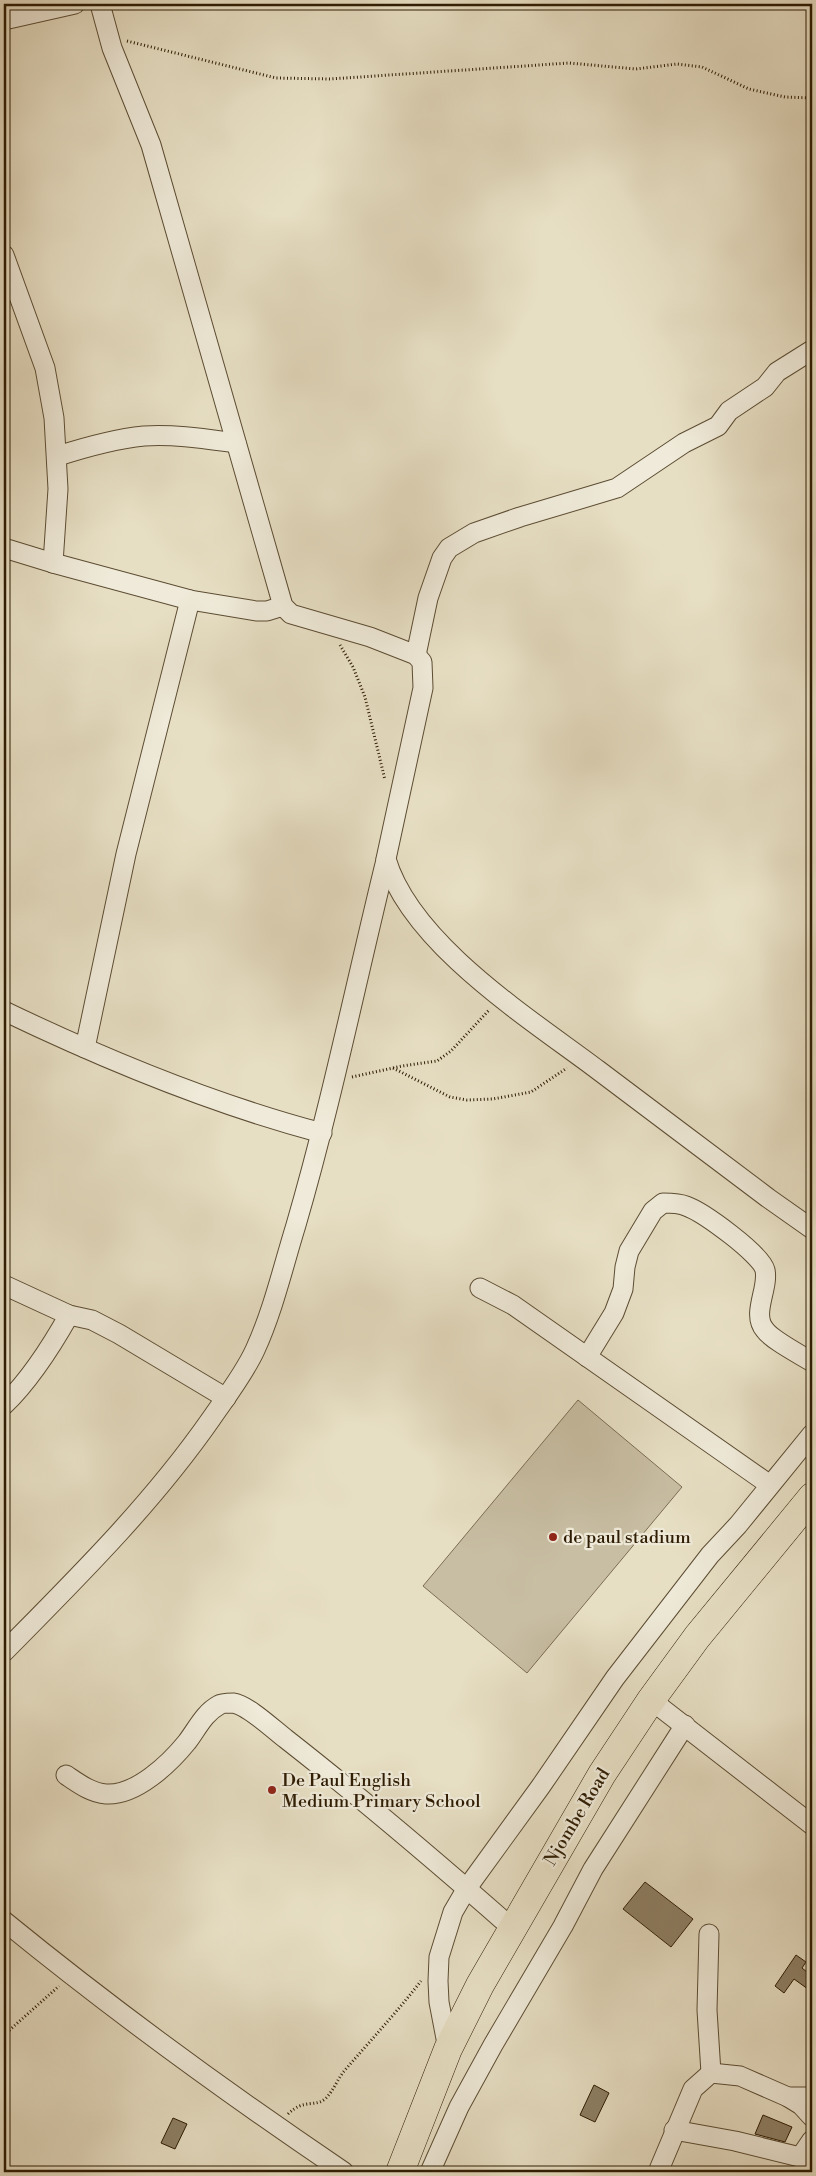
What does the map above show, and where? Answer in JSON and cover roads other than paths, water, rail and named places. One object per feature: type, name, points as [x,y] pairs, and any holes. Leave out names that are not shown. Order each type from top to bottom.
[{"type":"highway","name":"Njombe Road","points":[[400,2172],[448,2049],[480,1985],[602,1774],[651,1700],[697,1637],[812,1497]]},
{"type":"street","points":[[4,20],[75,4]]},
{"type":"street","points":[[4,1652],[116,1537],[160,1488],[226,1398],[255,1351],[274,1297],[335,1083],[349,1012],[386,859],[423,688],[422,662],[416,655],[370,637],[291,614],[283,606],[152,145],[109,37],[100,4]]},
{"type":"street","points":[[4,258],[45,368],[54,418],[58,456],[58,489],[53,563]]},
{"type":"street","points":[[416,655],[428,598],[442,558],[449,548],[474,533],[617,488],[684,443],[718,426],[729,411],[765,387],[777,372],[812,350]]},
{"type":"street","points":[[58,456],[90,446],[144,436],[189,437],[236,443]]},
{"type":"street","points":[[4,548],[190,600],[256,611],[268,611],[283,606]]},
{"type":"street","points":[[84,1048],[126,854],[190,600]]},
{"type":"street","points":[[386,859],[391,878],[421,925],[501,998],[812,1229]]},
{"type":"street","points":[[4,1011],[84,1048],[242,1110],[322,1133]]},
{"type":"street","points":[[587,1357],[614,1313],[623,1289],[625,1266],[629,1251],[654,1211],[663,1203],[684,1205],[702,1213],[757,1256],[765,1270],[760,1306],[761,1321],[765,1330],[812,1362]]},
{"type":"street","points":[[4,1285],[69,1315],[92,1320],[226,1398]]},
{"type":"street","points":[[480,1288],[513,1305],[770,1485]]},
{"type":"street","points":[[4,1405],[48,1350],[69,1315]]},
{"type":"street","points":[[448,2049],[439,2002],[439,1957],[453,1912],[467,1888],[541,1786],[615,1678],[710,1555],[738,1525],[812,1434]]},
{"type":"street","points":[[651,1700],[812,1825]]},
{"type":"street","points":[[66,1775],[90,1790],[108,1794],[128,1790],[149,1779],[168,1762],[207,1714],[220,1704],[236,1703],[250,1711],[304,1753],[513,1928]]},
{"type":"street","points":[[430,2172],[459,2107],[593,1869],[684,1725]]},
{"type":"street","points":[[4,1921],[72,1976],[239,2101],[344,2172]]},
{"type":"street","points":[[709,1934],[707,2010],[712,2073]]},
{"type":"street","points":[[658,2172],[674,2130],[693,2089],[712,2073],[740,2076],[788,2097],[801,2105],[812,2117]]},
{"type":"street","points":[[788,2097],[812,2097]]},
{"type":"street","points":[[674,2130],[735,2141],[807,2158],[812,2140]]},
{"type":"place","name":"de paul stadium","points":[[553,1537]]},
{"type":"place","name":"De Paul English Medium Primary School","points":[[272,1790]]}]
